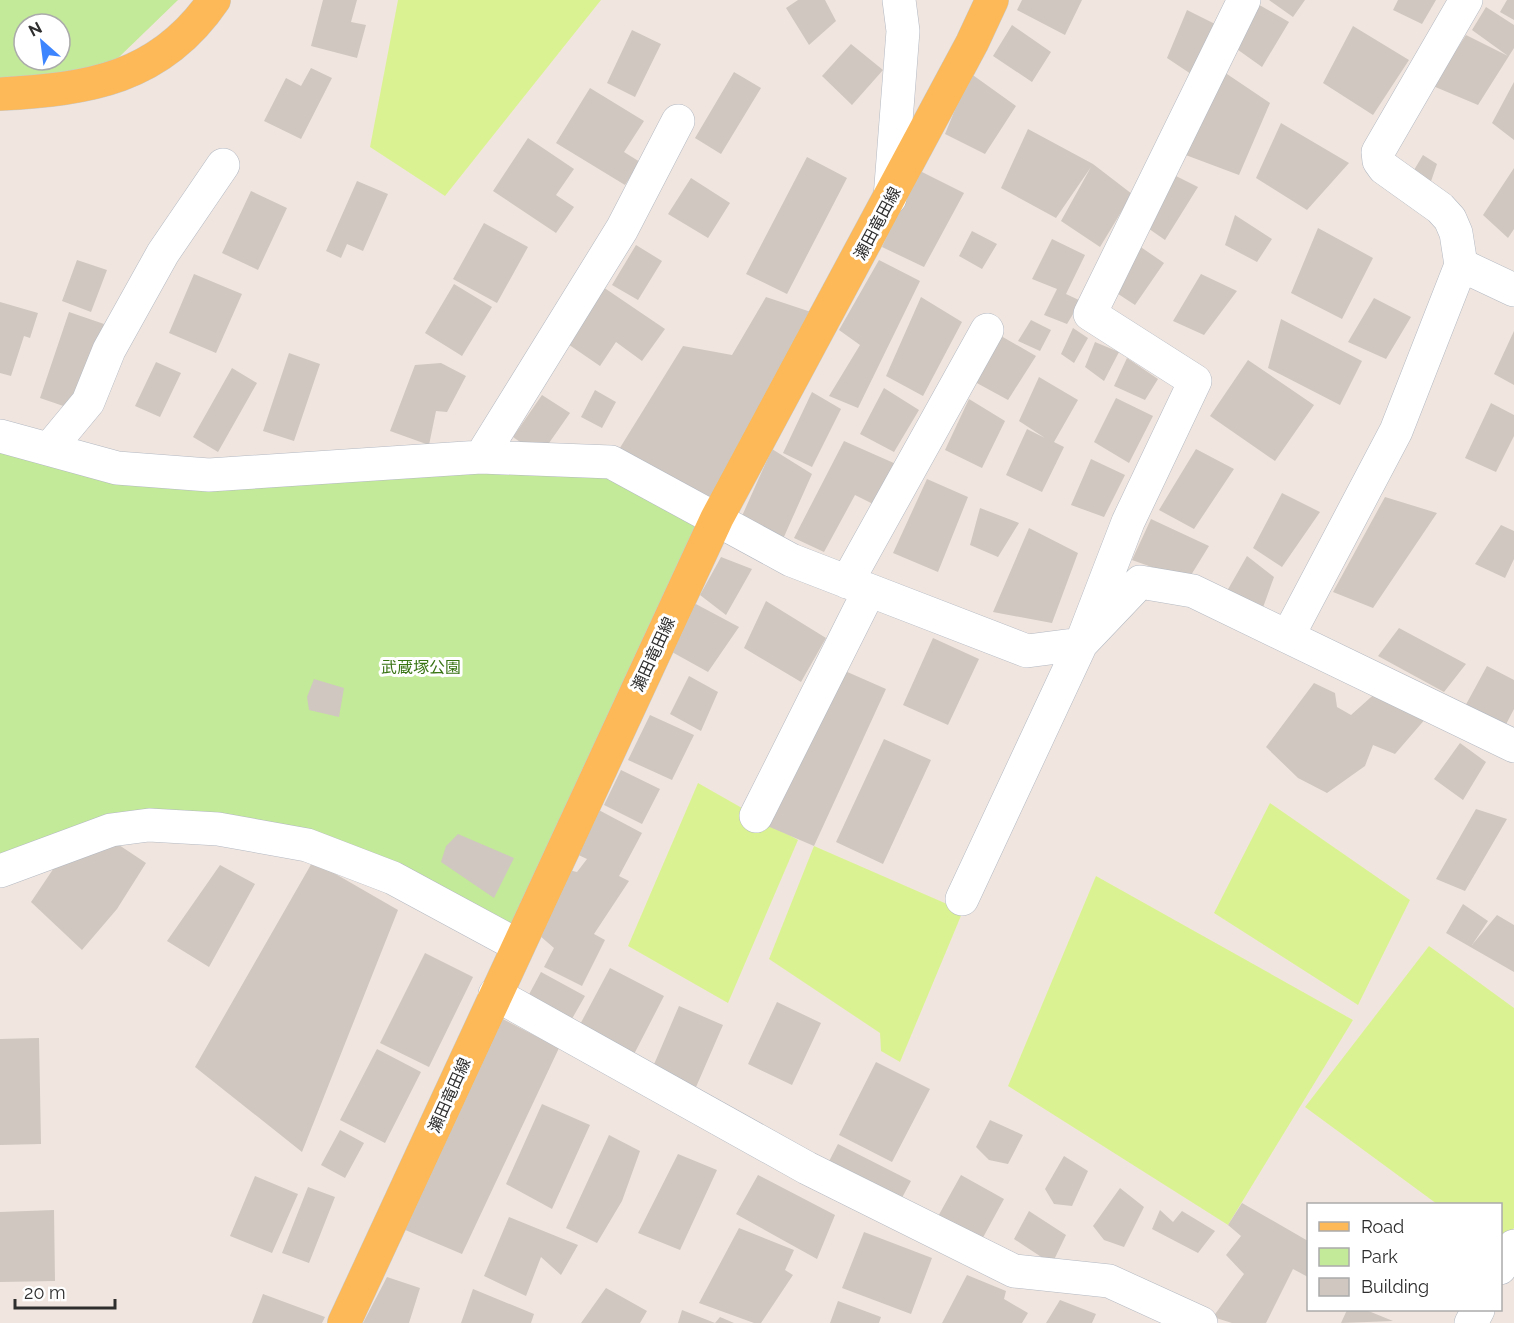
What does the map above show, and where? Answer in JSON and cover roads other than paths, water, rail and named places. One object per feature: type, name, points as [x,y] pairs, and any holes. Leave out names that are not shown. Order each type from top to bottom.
[{"type":"main road","points":[[0,94],[93,85],[140,66],[177,44],[214,0]]},
{"type":"main road","name":"瀬田竜田線","points":[[344,1323],[390,1228],[517,945],[717,518],[890,198],[992,0]]},
{"type":"street","points":[[890,198],[903,31],[899,0]]},
{"type":"street","points":[[962,899],[1081,644],[1128,522],[1196,381],[1090,314],[1244,0]]},
{"type":"street","points":[[1288,636],[1396,431],[1461,265],[1456,233],[1450,219],[1440,208],[1384,168],[1378,152],[1466,0]]},
{"type":"street","points":[[481,457],[622,229],[678,122]]},
{"type":"street","points":[[49,449],[88,402],[109,350],[163,253],[223,165]]},
{"type":"street","points":[[1461,265],[1514,290]]},
{"type":"street","points":[[756,816],[858,586],[987,330]]},
{"type":"street","points":[[0,436],[117,468],[209,475],[481,457],[611,462],[791,560],[1027,651],[1081,644],[1140,582],[1193,591],[1512,741]]},
{"type":"street","points":[[0,871],[111,830],[149,825],[218,829],[307,845],[393,878],[517,945]]},
{"type":"street","points":[[495,994],[807,1168],[1014,1271],[1109,1281],[1201,1323]]},
{"type":"street","points":[[1502,1265],[1514,1246]]},
{"type":"park label","name":"武蔵塚公園","points":[[421,667]]}]
